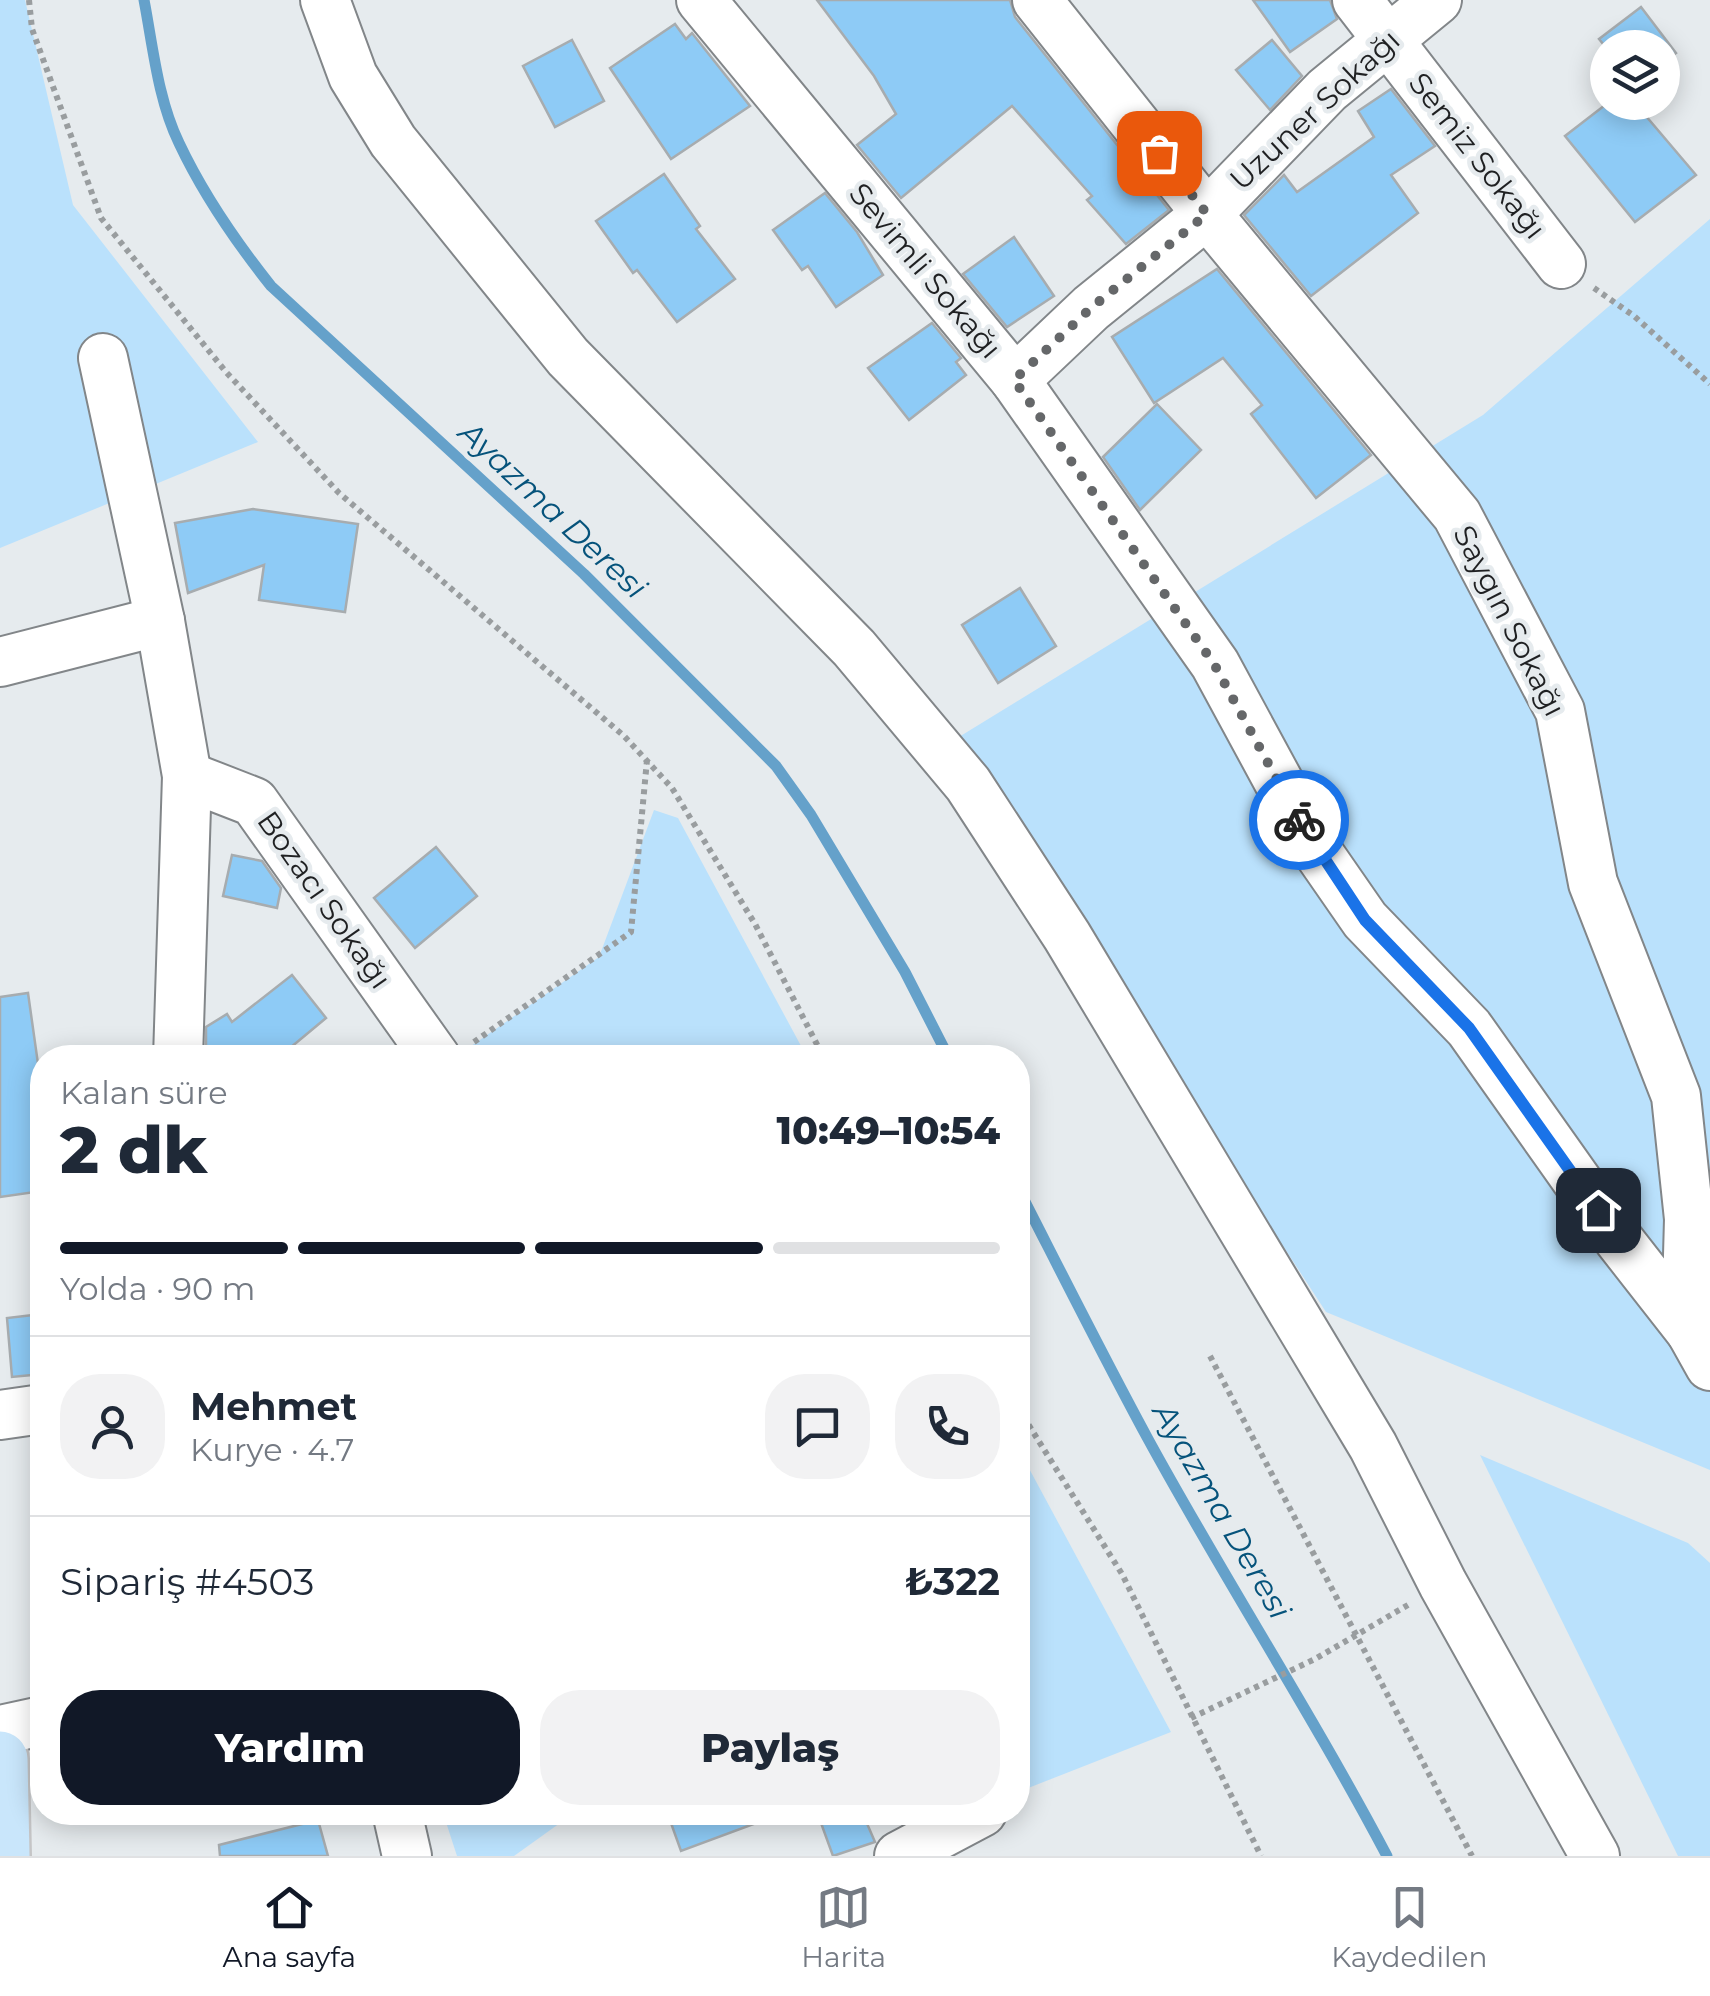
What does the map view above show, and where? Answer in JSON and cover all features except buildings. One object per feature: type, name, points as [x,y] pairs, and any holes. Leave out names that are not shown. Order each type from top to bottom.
[{"type":"main road","points":[[0,1759],[2,1856]]},
{"type":"street","points":[[325,0],[353,76],[393,141],[568,357],[854,648],[968,784],[1067,936],[1374,1446],[1443,1584],[1595,1856]]},
{"type":"street","name":"Sevimli Sokağı","points":[[701,0],[1014,380],[1214,664],[1313,846],[1354,905],[1469,1028],[1701,1349]]},
{"type":"street","name":"Saygın Sokağı","points":[[1037,0],[1207,214],[1457,515],[1560,711],[1594,883],[1676,1096],[1689,1219],[1686,1292],[1701,1349]]},
{"type":"street","name":"Semiz Sokağı","points":[[1357,0],[1561,264]]},
{"type":"street","name":"Uzuner Sokağı","points":[[1014,380],[1091,308],[1207,214],[1327,90],[1437,0]]},
{"type":"street","points":[[102,358],[160,621],[187,776],[178,1045]]},
{"type":"street","points":[[0,662],[160,621]]},
{"type":"street","name":"Bozacı Sokağı","points":[[187,776],[254,802],[446,1045]]},
{"type":"street","points":[[0,1416],[30,1411]]},
{"type":"street","points":[[0,1730],[30,1723]]},
{"type":"street","points":[[400,1825],[407,1856]]},
{"type":"street","points":[[899,1856],[957,1825]]},
{"type":"path","points":[[30,0],[32,29],[101,218],[226,372],[339,493],[624,736],[672,788],[745,907],[817,1045]]},
{"type":"path","points":[[1561,264],[1634,316],[1710,384]]},
{"type":"path","points":[[462,1045],[632,932],[646,760]]},
{"type":"path","points":[[1210,1356],[1472,1856]]},
{"type":"path","points":[[1030,1427],[1122,1574],[1261,1856]]},
{"type":"path","points":[[1192,1718],[1314,1659],[1443,1584]]},
{"type":"shaded area","points":[[0,0],[25,0],[73,205],[258,442],[0,548]]},
{"type":"shaded area","points":[[1710,219],[1710,1470],[1326,1312],[954,740],[1483,415]]},
{"type":"shaded area","points":[[654,810],[678,818],[801,1045],[473,1045],[599,957]]},
{"type":"shaded area","points":[[1480,1455],[1688,1543],[1710,1563],[1710,1856],[1678,1856]]},
{"type":"shaded area","points":[[1030,1470],[1171,1732],[1030,1787]]},
{"type":"shaded area","points":[[447,1825],[557,1825],[514,1856],[457,1856]]},
{"type":"waterway","name":"Ayazma Deresi","points":[[144,0],[157,73],[172,126],[209,199],[258,269],[271,286],[584,574],[776,766],[811,815],[905,972],[942,1045]]},
{"type":"waterway","name":"Ayazma Deresi","points":[[1030,1212],[1148,1439],[1387,1856]]},
{"type":"way so far","points":[[1159,153],[1207,214],[1091,308],[1014,380],[1214,664],[1299,820]]},
{"type":"route","points":[[1299,820],[1365,920],[1469,1028],[1598,1210]]}]
